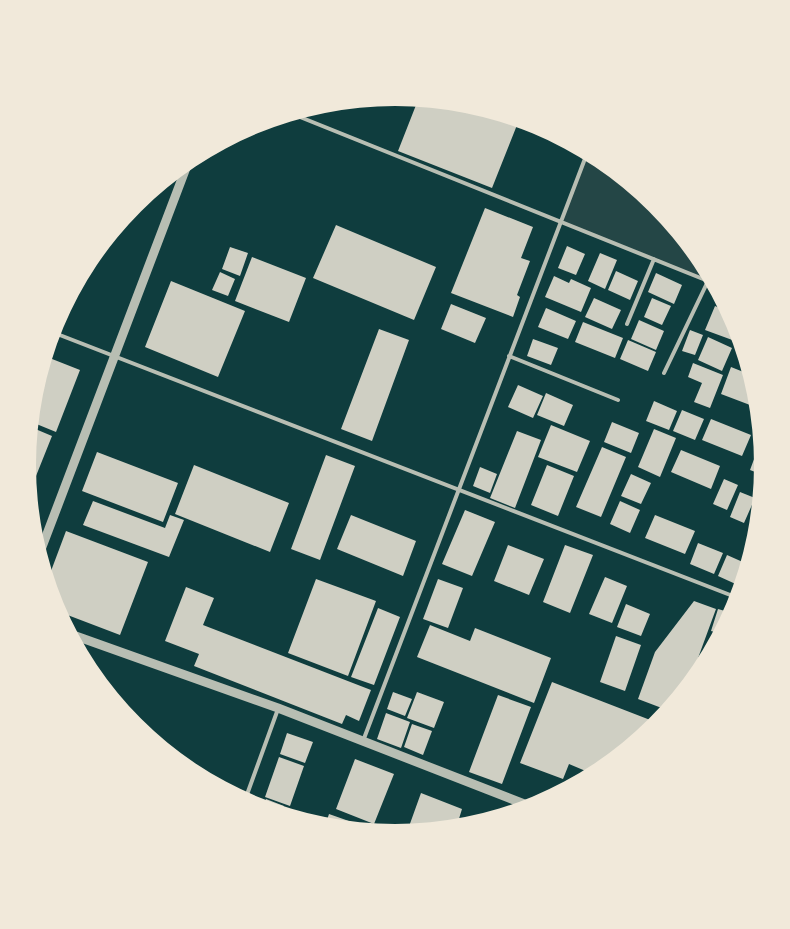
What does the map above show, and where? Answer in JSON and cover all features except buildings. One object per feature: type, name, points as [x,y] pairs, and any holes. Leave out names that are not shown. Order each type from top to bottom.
[{"type":"street","points":[[44,541],[183,175]]},
{"type":"street","points":[[81,638],[278,708],[517,801]]},
{"type":"lane","points":[[302,118],[702,278]]},
{"type":"lane","points":[[363,741],[584,160]]},
{"type":"lane","points":[[627,324],[654,259]]},
{"type":"lane","points":[[664,373],[706,285]]},
{"type":"lane","points":[[60,335],[730,595]]},
{"type":"lane","points":[[509,356],[618,400]]},
{"type":"lane","points":[[248,791],[278,708]]},
{"type":"shaded area","points":[[584,160],[614,180],[649,211],[680,246],[702,278],[560,221]]}]
